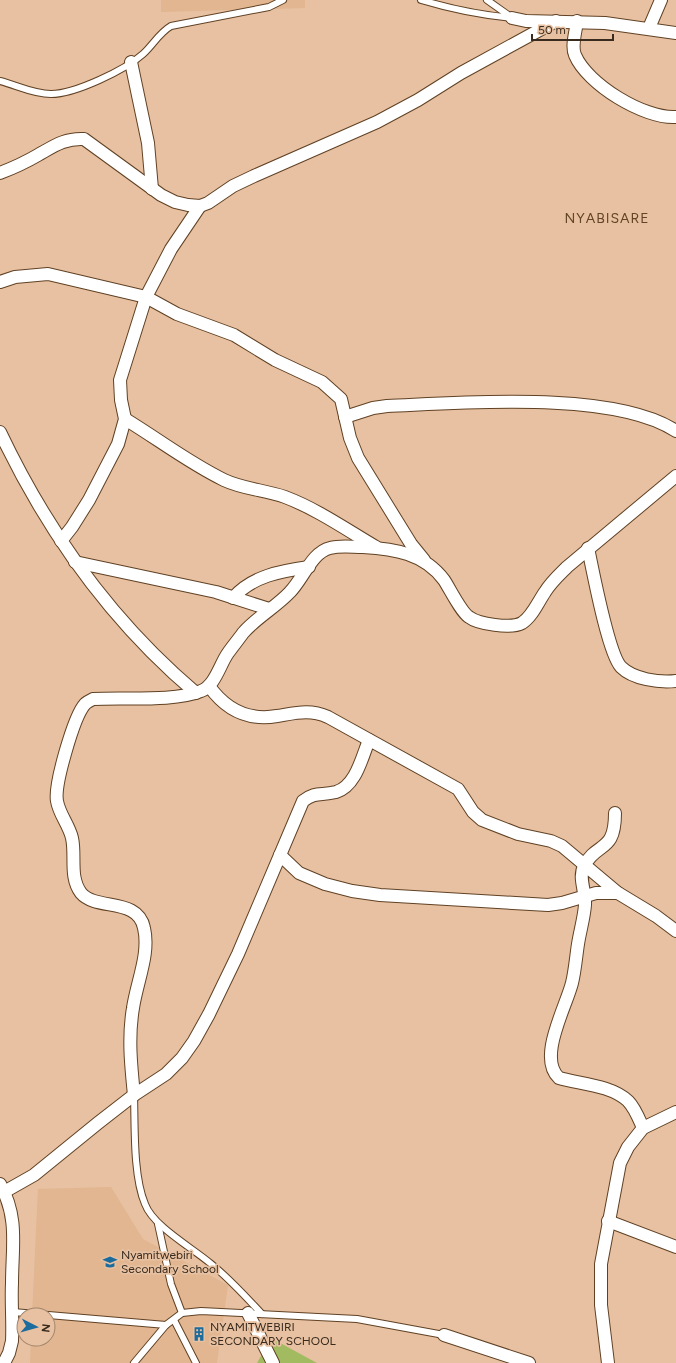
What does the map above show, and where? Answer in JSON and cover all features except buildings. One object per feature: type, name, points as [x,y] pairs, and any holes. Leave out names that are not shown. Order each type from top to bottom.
[{"type":"street","points":[[650,28],[661,0]]},
{"type":"street","points":[[512,18],[526,21],[577,21],[650,28],[676,33]]},
{"type":"street","points":[[61,541],[89,500],[118,444],[126,419],[121,400],[120,380],[146,298],[171,249],[200,206],[254,176],[377,122],[418,100],[461,73],[556,21]]},
{"type":"street","points":[[577,21],[574,54],[580,66],[602,87],[625,103],[651,114],[676,117]]},
{"type":"street","points":[[131,62],[148,143],[152,189]]},
{"type":"street","points":[[0,173],[37,156],[60,142],[72,139],[84,140],[152,189],[175,202],[200,206]]},
{"type":"street","points":[[0,282],[22,276],[48,274],[146,298],[177,314],[234,335],[276,360],[322,382],[341,398],[350,438],[358,458],[411,544],[426,563],[444,580],[468,617],[480,623],[512,625],[521,623],[530,615],[555,579],[588,548],[676,476]]},
{"type":"street","points":[[345,417],[373,408],[387,406],[518,402],[554,403],[588,406],[626,412],[663,423],[676,431]]},
{"type":"street","points":[[126,419],[175,452],[224,480],[296,502],[379,548]]},
{"type":"street","points":[[0,432],[16,466],[75,562],[142,644],[166,668],[196,693]]},
{"type":"street","points":[[134,1095],[130,1037],[133,1007],[146,949],[144,925],[137,914],[127,908],[96,901],[82,895],[75,883],[72,838],[57,803],[56,791],[78,716],[85,704],[93,699],[158,697],[196,693],[209,686],[228,653],[244,632],[269,609],[292,591],[318,555],[328,548],[344,546],[379,548],[405,553],[426,563]]},
{"type":"street","points":[[588,548],[607,633],[620,666],[630,673],[651,680],[666,682],[676,680]]},
{"type":"street","points":[[75,562],[216,592],[269,609]]},
{"type":"street","points":[[233,598],[244,587],[262,578],[288,570],[309,567]]},
{"type":"street","points":[[209,686],[217,698],[234,711],[250,716],[276,716],[300,711],[317,712],[458,789],[473,812],[482,820],[518,834],[551,841],[570,852],[584,866],[618,894],[656,916],[676,931]]},
{"type":"street","points":[[4,1363],[9,1353],[12,1341],[12,1272],[14,1227],[12,1211],[2,1188],[34,1175],[134,1095],[166,1074],[182,1058],[194,1041],[238,954],[303,802],[311,795],[336,792],[346,787],[355,775],[369,740]]},
{"type":"street","points":[[615,813],[615,826],[612,837],[605,846],[584,866],[582,878],[585,904],[572,982],[550,1055],[551,1067],[559,1078],[603,1089],[627,1100],[635,1109],[643,1128]]},
{"type":"street","points":[[280,855],[299,873],[326,884],[352,891],[380,895],[548,904],[562,903],[596,893],[618,894]]},
{"type":"street","points":[[608,1363],[601,1305],[602,1264],[608,1221],[620,1163],[628,1147],[643,1128],[676,1112]]},
{"type":"street","points":[[608,1221],[676,1247]]},
{"type":"street","points":[[248,1312],[273,1363]]},
{"type":"street","points":[[444,1335],[529,1363]]},
{"type":"lane","points":[[0,80],[50,94],[66,92],[84,87],[144,54],[162,33],[171,26],[269,7],[283,0]]},
{"type":"lane","points":[[421,0],[476,14],[512,18]]},
{"type":"lane","points":[[488,0],[512,18]]},
{"type":"lane","points":[[134,1095],[136,1150],[139,1176],[145,1204],[158,1224],[172,1284],[182,1313]]},
{"type":"lane","points":[[158,1224],[209,1262],[235,1284],[262,1314]]},
{"type":"lane","points":[[134,1363],[166,1326],[182,1313],[201,1311],[248,1312],[357,1319],[444,1335]]},
{"type":"lane","points":[[13,1312],[166,1326]]},
{"type":"lane","points":[[174,1320],[196,1363]]},
{"type":"shaded area","points":[[161,0],[305,0],[305,8],[161,12]]},
{"type":"shaded area","name":"Nyamitwebiri Secondary School","points":[[111,1187],[143,1239],[228,1285],[217,1363],[30,1363],[31,1347],[56,1347],[56,1307],[32,1307],[38,1189]]},
{"type":"green space","points":[[271,1338],[317,1363],[257,1363]]},
{"type":"place","name":"Nyamitwebiri Secondary School","points":[[110,1262]]},
{"type":"place","name":"NYAMITWEBIRI SECONDARY SCHOOL","points":[[199,1334]]},
{"type":"district","name":"NYABISARE","points":[[607,218]]}]
